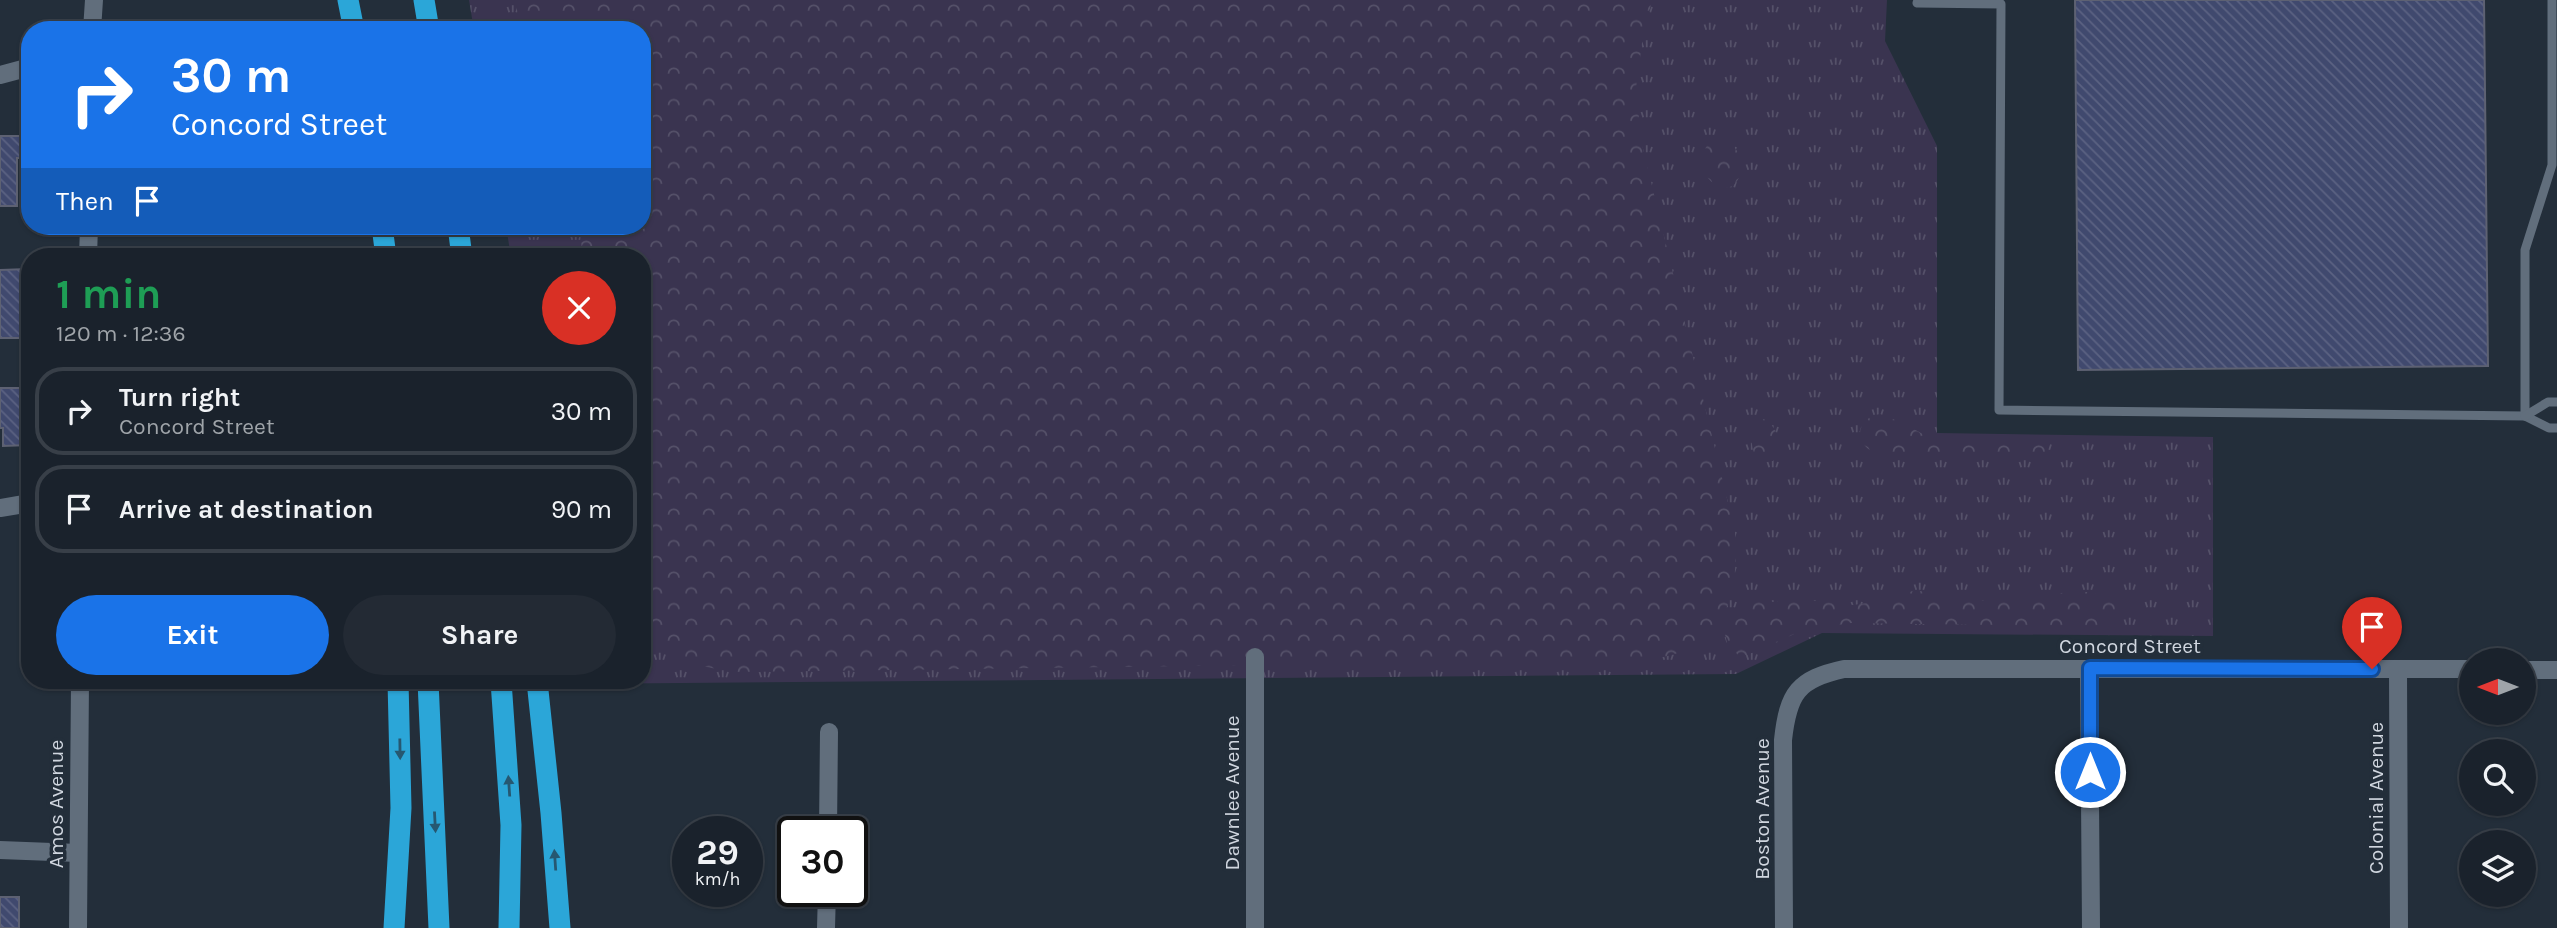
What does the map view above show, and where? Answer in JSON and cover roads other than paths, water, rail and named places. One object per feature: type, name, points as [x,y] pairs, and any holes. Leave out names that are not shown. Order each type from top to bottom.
[{"type":"highway","points":[[348,0],[352,21]]},
{"type":"highway","points":[[424,0],[428,21]]},
{"type":"highway","points":[[394,928],[401,808],[398,689]]},
{"type":"highway","points":[[428,689],[439,928]]},
{"type":"highway","points":[[502,689],[511,825],[509,928]]},
{"type":"highway","points":[[538,689],[560,928]]},
{"type":"street","points":[[93,21],[94,0]]},
{"type":"street","points":[[0,75],[21,69]]},
{"type":"street","points":[[0,508],[21,504]]},
{"type":"street","name":"Dawnlee Avenue","points":[[1255,657],[1255,928]]},
{"type":"street","points":[[2090,668],[2091,928]]},
{"type":"street","name":"Concord Street","points":[[1796,692],[1819,675],[1844,669],[2459,669]]},
{"type":"street","name":"Colonial Avenue","points":[[2398,669],[2399,928]]},
{"type":"street","points":[[2536,670],[2557,670]]},
{"type":"street","name":"Amos Avenue","points":[[79,928],[80,689]]},
{"type":"street","name":"Boston Avenue","points":[[1784,928],[1783,740],[1796,692]]},
{"type":"street","points":[[828,816],[829,732]]},
{"type":"street","points":[[0,850],[78,853]]},
{"type":"street","points":[[826,928],[827,907]]},
{"type":"lane","points":[[1917,0],[1917,3],[2001,4],[1999,410],[2525,416],[2549,428],[2557,428]]},
{"type":"lane","points":[[2525,416],[2525,250],[2552,165],[2552,0]]},
{"type":"lane","points":[[2525,416],[2548,402],[2557,402]]}]
